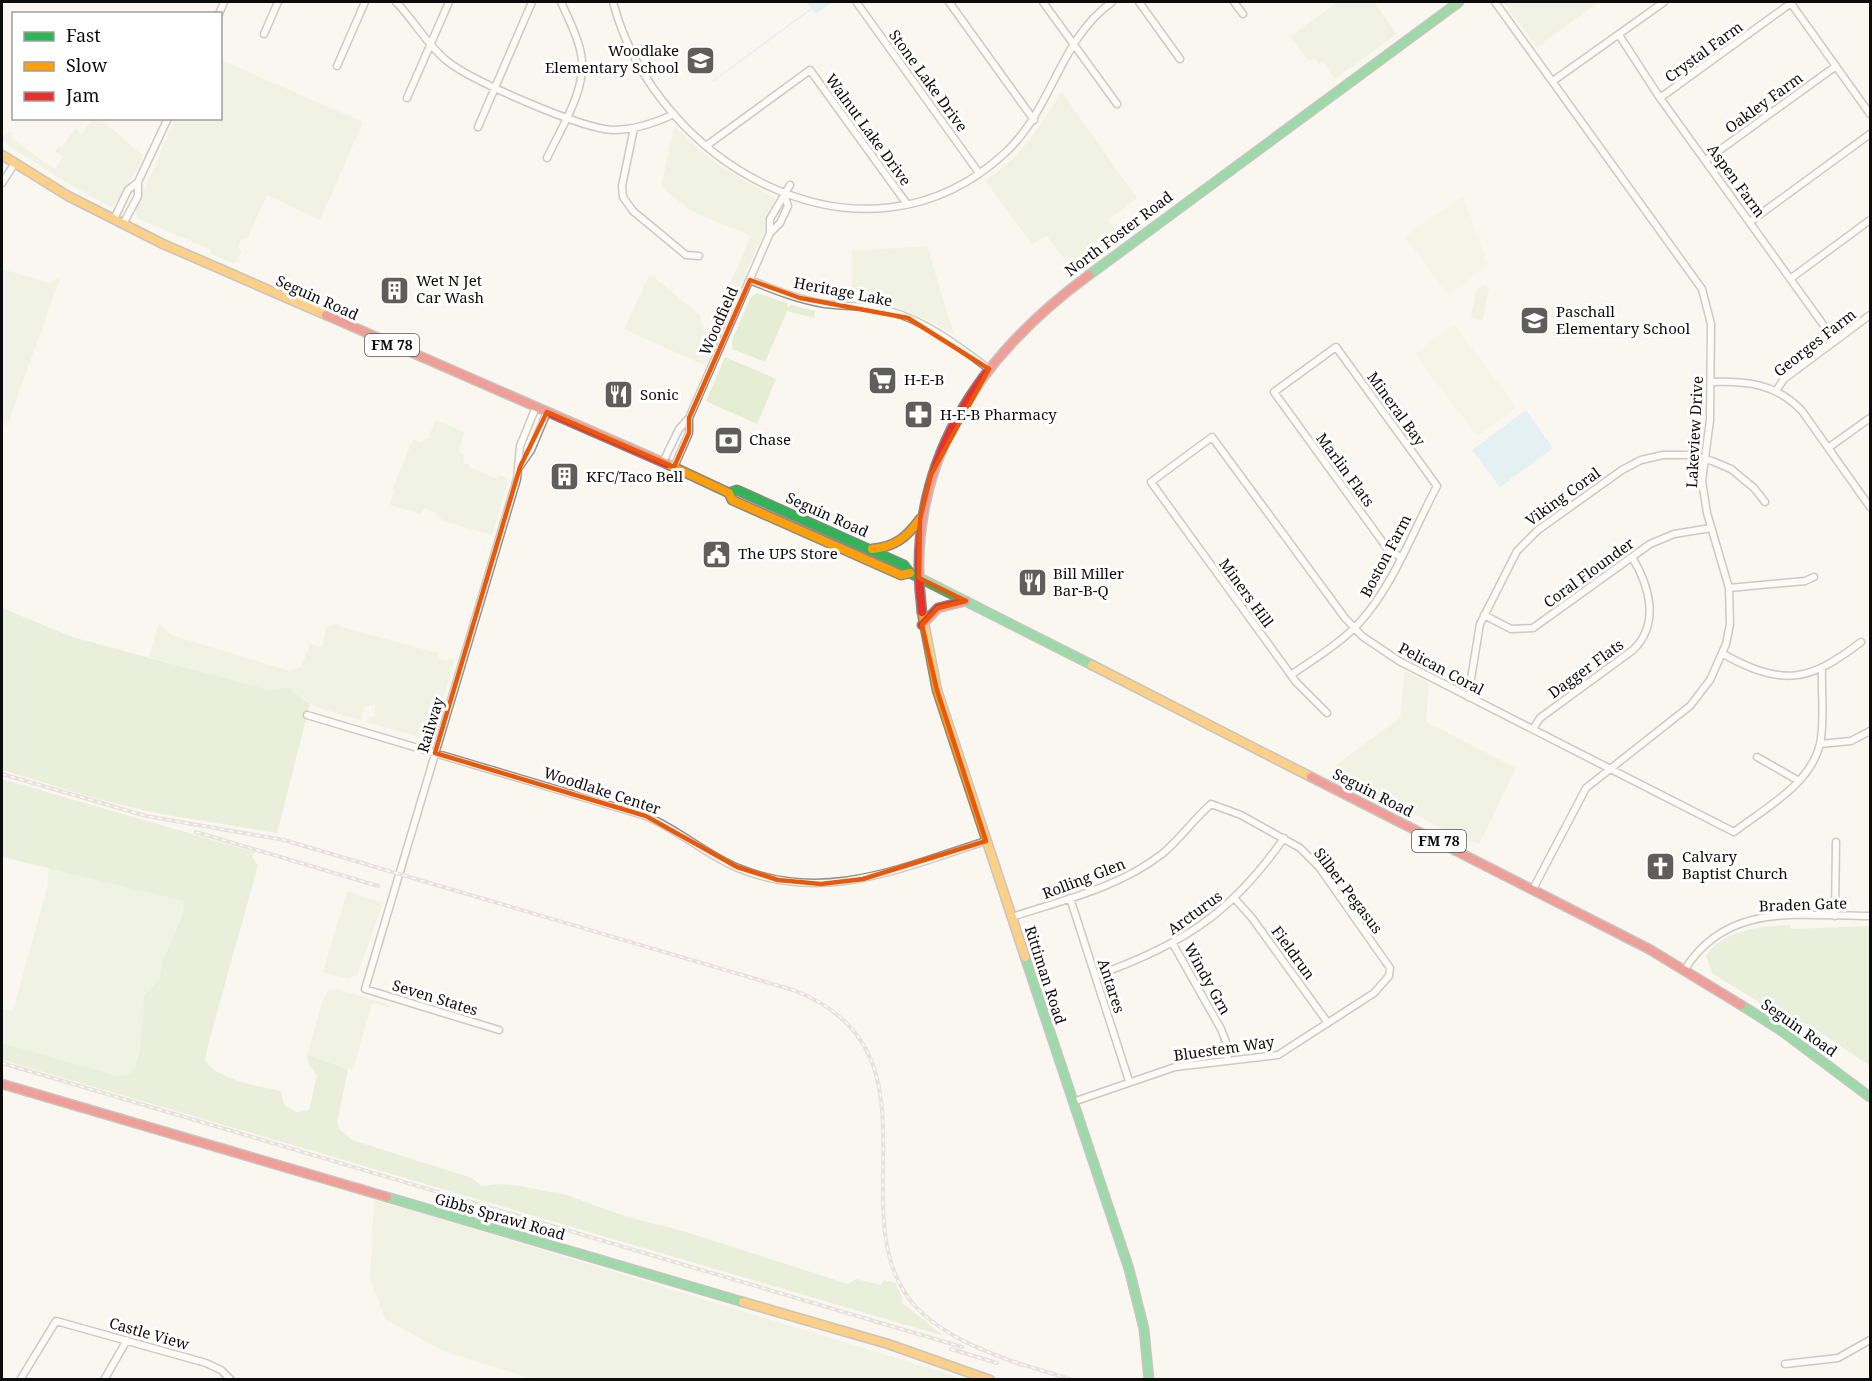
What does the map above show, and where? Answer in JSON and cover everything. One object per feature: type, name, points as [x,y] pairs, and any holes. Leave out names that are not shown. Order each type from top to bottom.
[{"type":"main road","name":"North Foster Road","points":[[919,578],[921,519],[931,475],[943,448],[989,369],[1047,306],[1080,279],[1459,2]]},
{"type":"main road","name":"Seguin Road","points":[[2,154],[123,224],[228,273],[663,462],[729,493],[732,500],[892,572],[901,575],[910,573]]},
{"type":"main road","name":"Seguin Road","points":[[729,493],[737,490],[904,564],[910,573],[919,578],[1533,889],[1685,969],[1779,1029],[1870,1097]]},
{"type":"main road","points":[[870,549],[896,545],[921,519]]},
{"type":"main road","name":"Rittiman Road","points":[[919,578],[922,625],[937,690],[1129,1269],[1144,1329],[1149,1380]]},
{"type":"main road","points":[[922,625],[938,608],[966,601]]},
{"type":"main road","name":"Gibbs Sprawl Road","points":[[2,1084],[866,1338],[990,1380]]},
{"type":"street","points":[[264,34],[278,2]]},
{"type":"street","points":[[337,66],[365,2]]},
{"type":"street","points":[[396,2],[431,45],[460,70],[566,117],[602,129],[634,128],[674,114]]},
{"type":"street","points":[[407,98],[449,2]]},
{"type":"street","points":[[478,127],[532,2]]},
{"type":"street","points":[[547,158],[578,91],[583,66],[579,46],[561,2]]},
{"type":"street","points":[[613,2],[634,58],[674,114],[706,146],[744,174],[786,196],[843,209],[865,210],[907,204],[939,195],[980,173],[1007,152],[1034,120],[1073,42],[1092,19],[1112,2]]},
{"type":"street","points":[[949,2],[1034,120]]},
{"type":"street","points":[[1044,2],[1118,104]]},
{"type":"street","points":[[1139,2],[1180,59]]},
{"type":"street","points":[[1234,2],[1243,14]]},
{"type":"street","name":"Lakeview Drive","points":[[1495,2],[1698,282],[1710,321],[1710,433],[1703,458],[1703,494],[1729,588],[1730,624],[1723,654],[1710,680],[1677,719],[1608,768],[1579,798],[1533,889]]},
{"type":"street","points":[[1553,81],[1664,2]]},
{"type":"street","points":[[1791,2],[1870,114]]},
{"type":"street","name":"Crystal Farm","points":[[1660,98],[1791,2]]},
{"type":"street","name":"Stone Lake Drive","points":[[857,3],[980,173]]},
{"type":"street","name":"Aspen Farm","points":[[1618,35],[1660,98],[1835,340]]},
{"type":"street","name":"Oakley Farm","points":[[1706,160],[1836,66]]},
{"type":"street","name":"Walnut Lake Drive","points":[[706,146],[810,70],[907,204]]},
{"type":"street","points":[[123,224],[138,196],[138,182],[167,120]]},
{"type":"street","points":[[634,128],[622,186],[627,205],[686,255],[699,256]]},
{"type":"street","points":[[1751,221],[1870,134]]},
{"type":"street","points":[[2,183],[15,163]]},
{"type":"street","points":[[114,219],[128,190],[138,182]]},
{"type":"street","points":[[786,196],[790,185]]},
{"type":"street","name":"Woodfield","points":[[663,462],[679,429],[689,418],[770,233],[780,223],[788,206],[786,196],[778,202],[770,219],[770,233]]},
{"type":"street","points":[[1790,279],[1870,220]]},
{"type":"street","name":"Heritage Lake","points":[[750,280],[800,298],[825,304],[873,308],[908,318],[941,334],[989,369]]},
{"type":"street","name":"Georges Farm","points":[[1776,390],[1784,379],[1870,315]]},
{"type":"street","name":"Marlin Flats","points":[[1336,347],[1274,393],[1387,548],[1400,557]]},
{"type":"street","name":"Mineral Bay","points":[[1336,347],[1437,486]]},
{"type":"street","points":[[1711,382],[1743,381],[1776,390],[1802,411],[1870,507]]},
{"type":"street","name":"Railway","points":[[520,467],[520,446],[536,407]]},
{"type":"street","name":"Railway","points":[[364,990],[520,467],[531,450],[547,412]]},
{"type":"street","name":"Woodfield","points":[[674,467],[689,433],[689,418]]},
{"type":"street","points":[[1828,448],[1870,418]]},
{"type":"street","name":"Pelican Coral","points":[[1151,482],[1212,437],[1333,605],[1354,628],[1400,662],[1734,832],[1799,781]]},
{"type":"street","name":"Viking Coral","points":[[1468,697],[1478,633],[1484,615],[1514,556],[1529,537],[1614,475],[1641,460],[1663,455],[1680,454],[1703,458],[1722,464],[1740,476],[1765,502]]},
{"type":"street","name":"Miners Hill","points":[[1151,482],[1291,675],[1327,713]]},
{"type":"street","name":"Boston Farm","points":[[1291,675],[1354,628],[1381,595],[1437,486]]},
{"type":"street","name":"Coral Flounder","points":[[1484,615],[1511,629],[1533,628],[1658,540],[1711,528]]},
{"type":"street","name":"Dagger Flats","points":[[1533,729],[1540,718],[1633,650],[1646,636],[1651,611],[1632,557]]},
{"type":"street","points":[[1729,588],[1805,581],[1814,577]]},
{"type":"street","points":[[1723,654],[1748,668],[1773,675],[1797,675],[1822,670],[1862,642]]},
{"type":"street","points":[[1757,757],[1799,781],[1810,766],[1820,744],[1822,670]]},
{"type":"street","name":"Woodlake Center","points":[[307,715],[646,816],[681,833],[737,867],[778,880],[821,884],[863,879],[986,841]]},
{"type":"street","points":[[1820,744],[1851,741],[1870,731]]},
{"type":"street","name":"Silber Pegasus","points":[[1211,804],[1241,815],[1284,837],[1319,867],[1387,963],[1390,972]]},
{"type":"street","name":"Rolling Glen","points":[[1012,917],[1114,883],[1136,872],[1182,836],[1211,804]]},
{"type":"street","name":"Arcturus","points":[[1095,976],[1138,961],[1173,944],[1206,922],[1235,899],[1263,868],[1284,837]]},
{"type":"street","points":[[1835,916],[1836,842]]},
{"type":"street","name":"Antares","points":[[1070,898],[1129,1081]]},
{"type":"street","name":"Fieldrun","points":[[1235,899],[1252,918],[1328,1023]]},
{"type":"street","name":"Braden Gate","points":[[1685,969],[1705,941],[1743,921],[1772,916],[1870,916]]},
{"type":"street","name":"Windy Grn","points":[[1173,944],[1221,1029],[1226,1042],[1228,1061]]},
{"type":"street","name":"Bluestem Way","points":[[1073,1102],[1175,1067],[1278,1055],[1374,993],[1390,972]]},
{"type":"street","name":"Seven States","points":[[364,990],[499,1030]]},
{"type":"street","name":"Castle View","points":[[20,1380],[56,1320],[206,1363],[220,1370],[231,1380]]},
{"type":"street","points":[[104,1380],[127,1340]]},
{"type":"street","points":[[1785,1364],[1838,1358],[1870,1340]]},
{"type":"highlighted area","points":[[750,280],[800,298],[908,318],[989,369],[931,475],[920,519],[919,578],[966,601],[938,608],[922,625],[937,690],[986,841],[863,879],[821,884],[778,880],[737,867],[646,816],[435,753],[520,467],[547,412],[674,467],[689,433],[689,418]]},
{"type":"green space","points":[[1338,2],[1374,2],[1397,34],[1335,79],[1323,61],[1319,64],[1314,58],[1309,61],[1290,36]]},
{"type":"green space","points":[[1503,2],[1599,2],[1537,47]]},
{"type":"green space","points":[[222,60],[363,122],[320,220],[267,195],[247,239],[241,240],[238,248],[242,251],[237,262],[233,263],[211,254],[211,250],[137,218],[135,210],[175,120],[222,120]]},
{"type":"green space","points":[[1061,91],[1137,198],[1108,220],[1122,236],[1073,270],[1046,235],[1032,245],[985,180],[1009,162],[1029,141]]},
{"type":"green space","points":[[92,120],[102,120],[142,155],[121,197],[111,207],[67,183],[5,143],[2,138],[7,132],[13,133],[11,138],[55,169],[63,157],[55,151],[58,147],[62,147],[75,128],[81,134]]},
{"type":"green space","points":[[674,126],[711,160],[775,199],[765,220],[765,230],[719,333],[712,324],[751,236],[691,211],[661,187]]},
{"type":"green space","points":[[1463,196],[1488,265],[1448,295],[1405,237]]},
{"type":"green space","points":[[927,246],[954,335],[905,311],[852,299],[852,251]]},
{"type":"green space","points":[[2,269],[50,283],[61,276],[6,428],[2,418]]},
{"type":"green space","points":[[650,274],[700,315],[704,331],[715,343],[706,366],[624,329]]},
{"type":"green space","points":[[1483,284],[1489,288],[1483,319],[1479,321],[1471,317],[1476,291]]},
{"type":"green space","points":[[757,293],[787,303],[788,308],[790,305],[815,311],[814,318],[787,311],[765,362],[732,349],[732,340],[751,297]]},
{"type":"green space","points":[[1454,324],[1516,407],[1477,436],[1415,354]]},
{"type":"green space","points":[[725,357],[776,379],[757,424],[706,401]]},
{"type":"green space","points":[[436,420],[464,432],[459,452],[464,454],[463,462],[467,464],[469,461],[469,467],[497,479],[499,475],[507,478],[492,535],[443,521],[435,513],[425,508],[420,514],[390,505],[394,492],[392,490],[413,439],[419,442],[428,438]]},
{"type":"green space","points":[[2,608],[72,637],[269,690],[288,687],[310,704],[277,833],[161,814],[97,799],[2,770]]},
{"type":"green space","points":[[159,623],[171,635],[290,671],[301,667],[310,644],[322,647],[327,627],[335,623],[345,628],[438,653],[438,658],[447,661],[450,658],[455,659],[433,733],[423,738],[366,722],[369,717],[375,716],[375,703],[364,708],[362,721],[316,707],[288,687],[269,691],[149,657]]},
{"type":"green space","points":[[1405,671],[1429,683],[1426,722],[1516,768],[1479,844],[1452,834],[1334,771],[1336,765],[1400,718]]},
{"type":"green space","points":[[2,779],[254,852],[252,857],[258,865],[205,1060],[218,1072],[239,1081],[281,1091],[284,1105],[296,1112],[309,1110],[317,1075],[309,1065],[307,1055],[348,1069],[337,1122],[340,1130],[352,1140],[472,1178],[481,1186],[499,1184],[520,1186],[567,1195],[624,1216],[683,1231],[848,1284],[856,1279],[881,1285],[884,1280],[895,1283],[902,1297],[902,1303],[944,1336],[2,1060],[2,1043],[117,1076],[131,1074],[139,1055],[144,995],[159,980],[163,960],[182,916],[184,901],[2,857]]},
{"type":"green space","points":[[49,868],[184,900],[182,916],[163,960],[159,980],[144,995],[139,1055],[131,1074],[117,1076],[2,1043],[2,1009],[13,1011],[47,888]]},
{"type":"green space","points":[[347,891],[383,903],[357,975],[348,979],[323,972]]},
{"type":"green space","points":[[1790,925],[1791,929],[1870,926],[1870,1066],[1808,1024],[1792,1023],[1712,973],[1706,956],[1722,940],[1756,928]]},
{"type":"green space","points":[[337,989],[391,1005],[390,1007],[372,1003],[353,1070],[307,1055],[324,997],[329,990]]},
{"type":"green space","points":[[374,1200],[965,1379],[533,1379],[443,1351],[385,1319],[370,1278]]},
{"type":"water","points":[[833,2],[816,14],[807,3]]},
{"type":"water","points":[[1526,410],[1553,448],[1500,487],[1472,450]]},
{"type":"waterway","points":[[713,81],[811,9]]},
{"type":"railway","points":[[2,774],[146,816],[284,840],[793,990],[840,1017],[867,1052],[880,1093],[884,1227],[893,1269],[915,1306],[938,1326],[979,1348],[1022,1365]]},
{"type":"railway","points":[[196,832],[378,886]]},
{"type":"railway","points":[[2,1063],[962,1347]]},
{"type":"railway","points":[[951,1349],[997,1363]]},
{"type":"railway","points":[[1014,1362],[1073,1380]]},
{"type":"traffic: fast","points":[[1089,275],[1459,2]]},
{"type":"traffic: fast","points":[[729,493],[737,490],[904,565],[910,573],[1092,665]]},
{"type":"traffic: fast","points":[[1025,957],[1129,1269],[1144,1329],[1149,1380]]},
{"type":"traffic: fast","points":[[1741,1005],[1779,1029],[1870,1097]]},
{"type":"traffic: fast","points":[[387,1197],[743,1302]]},
{"type":"traffic: slow","points":[[2,155],[68,196],[163,244],[326,315]]},
{"type":"traffic: slow","points":[[667,464],[729,493],[732,500],[901,575],[910,573]]},
{"type":"traffic: slow","points":[[872,549],[900,540],[920,519]]},
{"type":"traffic: slow","points":[[922,612],[937,690],[1025,957]]},
{"type":"traffic: slow","points":[[1092,665],[1311,777]]},
{"type":"traffic: slow","points":[[743,1302],[888,1344],[990,1380]]},
{"type":"traffic: jam","points":[[922,612],[919,559],[924,510],[937,464],[956,420],[981,380],[1013,342],[1049,307],[1089,275]]},
{"type":"traffic: jam","points":[[326,315],[667,464]]},
{"type":"traffic: jam","points":[[922,625],[938,608],[966,601]]},
{"type":"traffic: jam","points":[[1311,777],[1649,949],[1741,1005]]},
{"type":"traffic: jam","points":[[2,1084],[387,1197]]},
{"type":"place","name":"Woodlake Elementary School","points":[[700,60]]},
{"type":"place","name":"Wet N Jet Car Wash","points":[[395,290]]},
{"type":"place","name":"Paschall Elementary School","points":[[1535,321]]},
{"type":"place","name":"H-E-B","points":[[883,380]]},
{"type":"place","name":"Sonic","points":[[619,395]]},
{"type":"place","name":"H-E-B Pharmacy","points":[[919,415]]},
{"type":"place","name":"Chase","points":[[728,440]]},
{"type":"place","name":"KFC/Taco Bell","points":[[565,477]]},
{"type":"place","name":"The UPS Store","points":[[717,554]]},
{"type":"place","name":"Bill Miller Bar-B-Q","points":[[1032,583]]},
{"type":"place","name":"Calvary Baptist Church","points":[[1661,866]]}]
